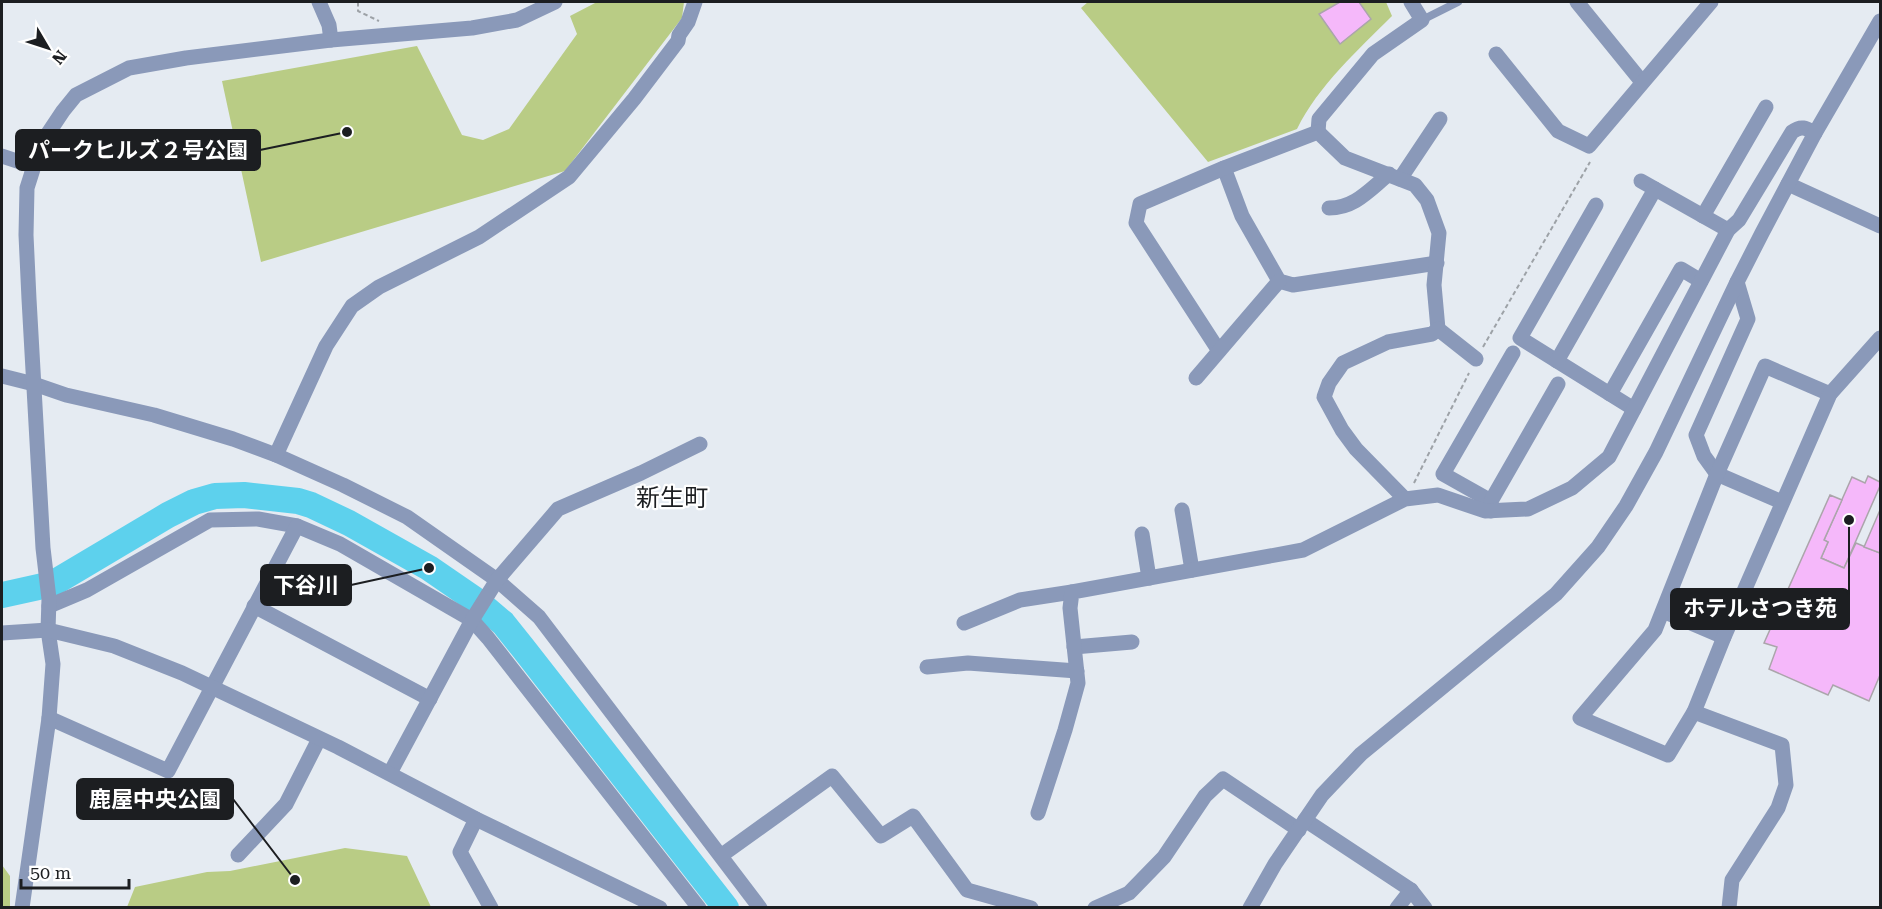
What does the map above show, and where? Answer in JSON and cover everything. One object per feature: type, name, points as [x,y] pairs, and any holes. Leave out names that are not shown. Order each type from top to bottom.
[{"type":"street","points":[[319,2],[329,25],[331,40]]},
{"type":"street","points":[[22,908],[49,718],[53,664],[42,548],[26,235],[27,188],[32,166],[41,144],[76,95],[129,68],[186,58],[331,40],[472,28],[517,20],[555,2]]},
{"type":"street","points":[[276,455],[327,346],[352,306],[379,287],[478,237],[570,177],[678,41],[695,2]]},
{"type":"street","points":[[1318,132],[1319,119],[1373,54],[1422,20],[1411,2]]},
{"type":"street","points":[[1577,2],[1642,82]]},
{"type":"street","points":[[1497,54],[1558,130],[1589,146],[1711,2]]},
{"type":"street","points":[[1250,908],[1275,864],[1322,795],[1361,754],[1556,594],[1598,547],[1626,506],[1656,452],[1737,282],[1788,184],[1815,133],[1881,21]]},
{"type":"street","points":[[1703,216],[1766,107]]},
{"type":"street","points":[[1329,208],[1342,208],[1352,204],[1395,177],[1440,119]]},
{"type":"street","points":[[1513,353],[1443,474],[1491,506],[1528,509],[1572,488],[1609,457],[1728,230],[1738,220],[1792,132],[1803,127],[1815,133]]},
{"type":"street","points":[[1220,351],[1136,223],[1140,204],[1224,168],[1318,132]]},
{"type":"street","points":[[1318,132],[1345,158],[1415,185],[1427,200],[1439,233],[1434,285],[1438,330],[1476,359]]},
{"type":"street","points":[[2,156],[32,166]]},
{"type":"street","points":[[1224,168],[1242,216],[1279,281],[1293,285],[1437,263]]},
{"type":"street","points":[[1641,181],[1728,230]]},
{"type":"street","points":[[1788,184],[1881,226]]},
{"type":"street","points":[[1557,361],[1655,189]]},
{"type":"street","points":[[1596,205],[1520,338],[1634,409]]},
{"type":"street","points":[[1610,394],[1681,269],[1701,281]]},
{"type":"street","points":[[1196,378],[1279,281]]},
{"type":"street","points":[[1737,282],[1748,319],[1696,435],[1704,456],[1717,474],[1782,502]]},
{"type":"street","points":[[1405,500],[1356,449],[1342,430],[1324,397],[1329,383],[1343,363],[1388,342],[1432,334],[1438,330]]},
{"type":"street","points":[[1830,394],[1765,366],[1717,474],[1655,630],[1580,718],[1668,755],[1694,712],[1724,637],[1830,394],[1881,338]]},
{"type":"street","points":[[2,376],[66,395],[153,415],[233,439],[276,455],[343,485],[407,518],[497,580],[539,617],[760,908]]},
{"type":"street","points":[[964,623],[1020,600],[1303,550],[1405,500],[1438,495],[1485,511],[1491,506],[1557,384]]},
{"type":"street","points":[[390,774],[472,620],[497,580],[558,509],[641,473],[700,444]]},
{"type":"street","points":[[1182,510],[1192,570]]},
{"type":"street","points":[[49,603],[87,590],[210,520],[258,519],[297,526],[340,544],[472,620],[496,647],[699,908]]},
{"type":"street","points":[[49,718],[168,771],[297,526]]},
{"type":"street","points":[[1142,534],[1149,578]]},
{"type":"street","points":[[1038,813],[1078,683],[1070,608],[1072,592]]},
{"type":"street","points":[[254,606],[430,699]]},
{"type":"street","points":[[1663,611],[1724,637]]},
{"type":"street","points":[[2,633],[48,630],[114,646],[212,688],[320,739],[476,819],[660,908]]},
{"type":"street","points":[[1074,647],[1132,642]]},
{"type":"street","points":[[927,667],[968,663],[1077,671]]},
{"type":"street","points":[[1694,712],[1782,745],[1786,785],[1778,808],[1732,880],[1729,908]]},
{"type":"street","points":[[238,855],[286,804],[320,739]]},
{"type":"street","points":[[722,855],[831,776],[881,836],[913,816],[967,890],[1031,908]]},
{"type":"street","points":[[1095,908],[1129,893],[1164,857],[1206,796],[1223,779],[1410,890],[1425,908]]},
{"type":"street","points":[[476,819],[460,852],[491,908]]},
{"type":"street","points":[[1397,908],[1410,890]]},
{"type":"lane","points":[[1422,20],[1458,2]]},
{"type":"path","points":[[358,2],[358,11],[384,23]]},
{"type":"path","points":[[1405,500],[1476,359],[1593,155],[1589,146]]},
{"type":"green space","points":[[597,2],[684,2],[682,18],[565,171],[261,262],[222,81],[417,46],[462,135],[483,140],[509,129],[577,34],[570,16]]},
{"type":"green space","points":[[1088,2],[1386,2],[1392,16],[1328,83],[1297,129],[1208,162],[1081,8]]},
{"type":"green space","points":[[345,848],[407,856],[431,907],[127,907],[135,887]]},
{"type":"green space","points":[[2,865],[10,876],[10,907],[2,907]]},
{"type":"building","points":[[1340,2],[1359,2],[1371,19],[1340,44],[1319,14]]},
{"type":"building","points":[[1868,476],[1880,482],[1880,486],[1844,568],[1821,558],[1828,542],[1824,540],[1852,477],[1865,483]]},
{"type":"building","points":[[1830,495],[1842,500],[1824,540],[1828,542],[1821,558],[1844,568],[1856,543],[1880,553],[1880,675],[1869,701],[1833,685],[1828,695],[1769,669],[1777,647],[1764,643]]},
{"type":"building","points":[[1880,510],[1880,553],[1864,547]]},
{"type":"waterway","points":[[2,595],[52,584],[194,502],[215,496],[244,495],[298,501],[311,505],[349,523],[429,568],[477,601],[503,623],[726,908]]},
{"type":"place","name":"パークヒルズ２号公園","points":[[347,132]]},
{"type":"place","name":"ホテルさつき苑","points":[[1849,520]]},
{"type":"place","name":"下谷川","points":[[429,568]]},
{"type":"place","name":"鹿屋中央公園","points":[[295,880]]},
{"type":"district","name":"新生町","points":[[672,498]]}]
